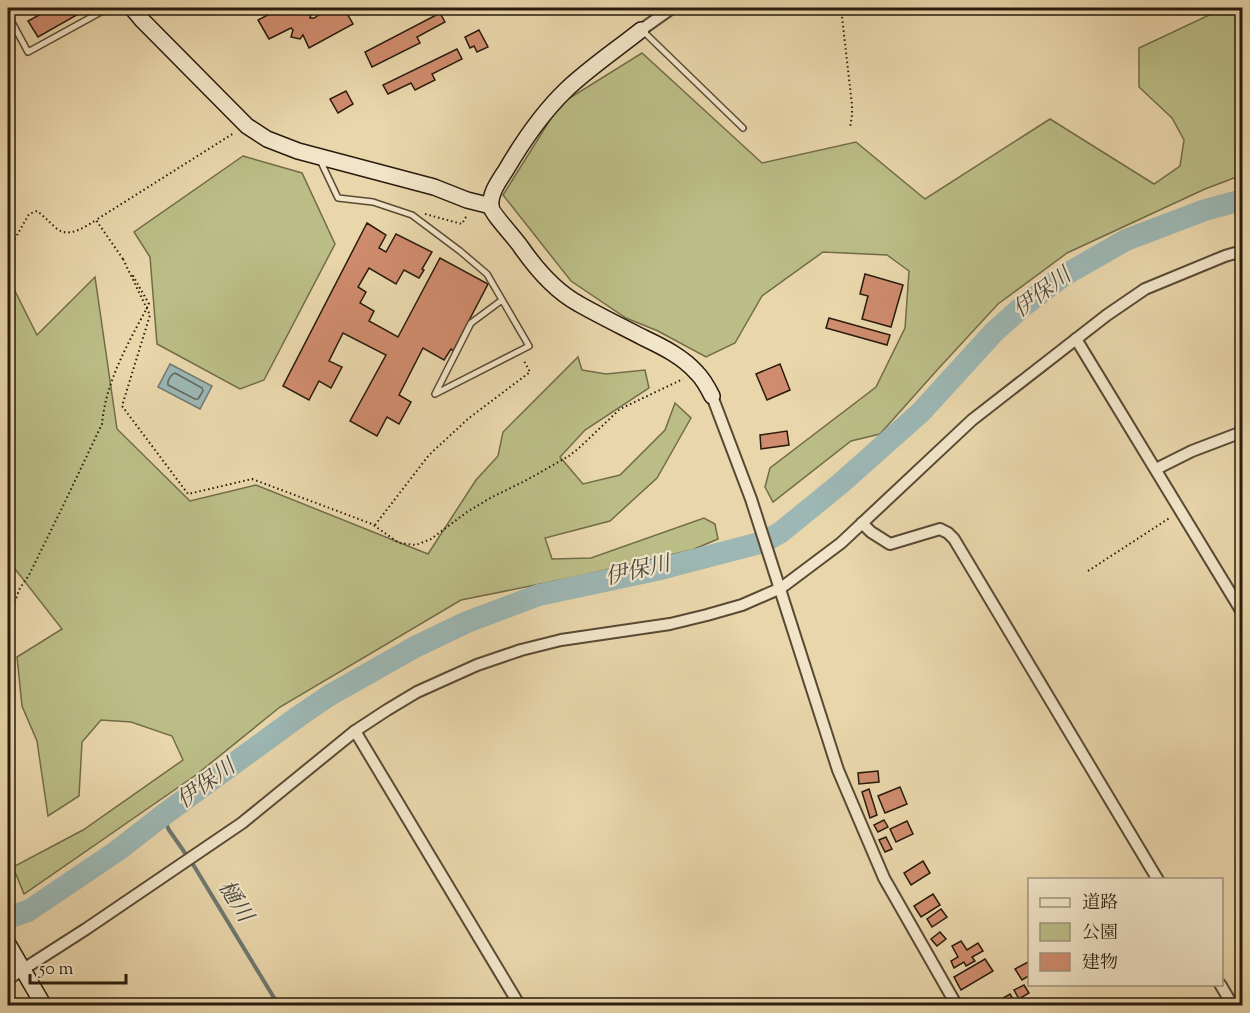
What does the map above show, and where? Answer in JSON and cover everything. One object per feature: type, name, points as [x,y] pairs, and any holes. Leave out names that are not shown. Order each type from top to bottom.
[{"type":"street","points":[[132,8],[247,126],[267,139],[298,151],[434,187],[467,200],[491,206]]},
{"type":"street","points":[[672,8],[586,72],[565,91],[522,142],[496,185],[491,206],[494,214],[535,266],[558,289],[578,304],[682,359],[698,373],[712,396],[751,499],[838,770],[884,878],[957,1005]]},
{"type":"street","points":[[8,980],[20,966],[242,823],[355,731],[417,692],[477,665],[521,650],[561,640],[670,624],[742,605],[841,543],[972,420],[1107,315],[1145,289],[1242,251]]},
{"type":"street","points":[[1076,339],[1242,612]]},
{"type":"street","points":[[1156,469],[1192,451],[1242,432]]},
{"type":"street","points":[[862,523],[871,532],[890,544],[940,529],[954,539],[1157,878]]},
{"type":"street","points":[[355,731],[520,1005]]},
{"type":"street","points":[[8,944],[44,1005]]},
{"type":"street","points":[[1221,986],[1233,1005]]},
{"type":"lane","points":[[8,10],[12,8]]},
{"type":"lane","points":[[8,15],[28,52],[108,8]]},
{"type":"lane","points":[[641,30],[743,128]]},
{"type":"lane","points":[[318,156],[338,198],[373,202],[412,215],[487,274],[529,346],[435,394],[471,323],[502,300]]},
{"type":"path","points":[[841,8],[852,105],[850,128]]},
{"type":"path","points":[[8,251],[28,214],[37,211],[58,231],[71,233],[96,220],[247,126]]},
{"type":"path","points":[[412,215],[427,214],[462,224],[467,215]]},
{"type":"path","points":[[8,619],[20,588],[59,516],[102,424],[103,409],[119,360],[149,304],[123,258],[96,220]]},
{"type":"path","points":[[123,258],[150,315],[122,406],[188,494],[252,479],[374,526],[399,543],[416,545],[431,539],[467,512],[569,456],[620,409],[685,378]]},
{"type":"path","points":[[374,526],[429,455],[469,418],[530,372],[518,351]]},
{"type":"path","points":[[1088,571],[1182,511]]},
{"type":"green space","points":[[1224,8],[1242,8],[1242,175],[1205,189],[1067,253],[998,304],[880,434],[851,441],[773,502],[765,487],[770,468],[876,387],[905,328],[909,271],[887,255],[823,252],[762,296],[735,343],[706,357],[658,331],[626,318],[571,281],[503,195],[560,104],[642,53],[762,163],[856,142],[925,199],[1050,119],[1154,184],[1180,166],[1184,140],[1172,118],[1139,87],[1139,48]]},
{"type":"green space","points":[[243,156],[302,173],[335,244],[264,380],[240,389],[157,344],[150,257],[134,232]]},
{"type":"green space","points":[[8,277],[37,335],[95,277],[117,429],[190,501],[256,485],[428,554],[476,480],[498,456],[503,432],[578,357],[582,370],[606,374],[645,370],[649,388],[585,430],[560,457],[583,484],[620,475],[665,430],[675,403],[691,418],[657,478],[610,521],[545,538],[552,559],[591,558],[704,518],[715,524],[718,539],[692,550],[461,600],[280,707],[196,775],[24,894],[13,867],[83,830],[183,760],[172,736],[131,722],[101,720],[82,742],[79,796],[48,816],[37,741],[22,706],[17,657],[62,629],[8,560]]},
{"type":"water","points":[[170,364],[212,386],[200,409],[158,387]]},
{"type":"building","points":[[52,8],[89,8],[38,37],[28,21]]},
{"type":"building","points":[[281,8],[293,8],[295,12],[297,8],[313,8],[310,18],[314,18],[320,14],[316,8],[344,8],[353,24],[309,48],[303,35],[300,39],[291,37],[293,30],[291,28],[269,39],[258,20]]},
{"type":"building","points":[[440,13],[445,22],[417,37],[420,43],[372,67],[365,52]]},
{"type":"building","points":[[479,30],[488,47],[477,52],[474,46],[470,48],[465,37]]},
{"type":"building","points":[[457,49],[462,59],[432,74],[435,80],[415,90],[411,83],[388,94],[383,85]]},
{"type":"building","points":[[346,91],[353,104],[338,113],[330,99]]},
{"type":"building","points":[[367,223],[386,235],[379,248],[386,252],[396,234],[432,252],[419,278],[404,270],[396,284],[369,268],[358,287],[366,292],[360,303],[374,311],[369,321],[398,337],[440,258],[488,284],[453,351],[451,349],[444,360],[423,348],[399,395],[411,402],[399,424],[387,417],[377,436],[350,421],[386,355],[343,333],[329,361],[342,367],[331,388],[319,381],[309,400],[283,386]]},
{"type":"building","points":[[865,274],[903,285],[891,327],[862,319],[868,296],[860,294]]},
{"type":"building","points":[[829,318],[890,335],[887,345],[826,328]]},
{"type":"building","points":[[780,364],[790,390],[767,400],[756,374]]},
{"type":"building","points":[[787,431],[789,445],[761,449],[760,435]]},
{"type":"building","points":[[878,771],[879,782],[859,784],[858,773]]},
{"type":"building","points":[[900,787],[907,804],[885,813],[878,796]]},
{"type":"building","points":[[869,789],[877,815],[870,818],[862,792]]},
{"type":"building","points":[[884,820],[888,827],[878,832],[874,825]]},
{"type":"building","points":[[907,821],[913,834],[896,842],[890,829]]},
{"type":"building","points":[[886,837],[892,849],[885,852],[879,840]]},
{"type":"building","points":[[923,861],[930,873],[911,885],[904,873]]},
{"type":"building","points":[[933,894],[940,905],[921,917],[914,906]]},
{"type":"building","points":[[941,909],[947,917],[932,927],[927,919]]},
{"type":"building","points":[[940,932],[946,939],[937,946],[931,939]]},
{"type":"building","points":[[961,941],[967,950],[978,943],[983,951],[972,957],[975,961],[966,966],[964,962],[954,968],[951,961],[958,957],[952,946]]},
{"type":"building","points":[[985,959],[993,971],[961,990],[954,977]]},
{"type":"building","points":[[1028,962],[1028,976],[1022,980],[1015,969]]},
{"type":"building","points":[[1024,985],[1029,993],[1019,999],[1014,990]]},
{"type":"building","points":[[1010,994],[1017,1006],[1001,1006],[998,1001]]},
{"type":"waterway","name":"伊保川","points":[[8,918],[28,911],[117,851],[330,695],[415,647],[467,622],[539,595],[656,570],[764,542],[781,532],[840,484],[921,412],[994,332],[1063,276],[1126,240],[1205,210],[1242,200]]},
{"type":"waterway","name":"樋川","points":[[162,816],[279,1006]]}]
